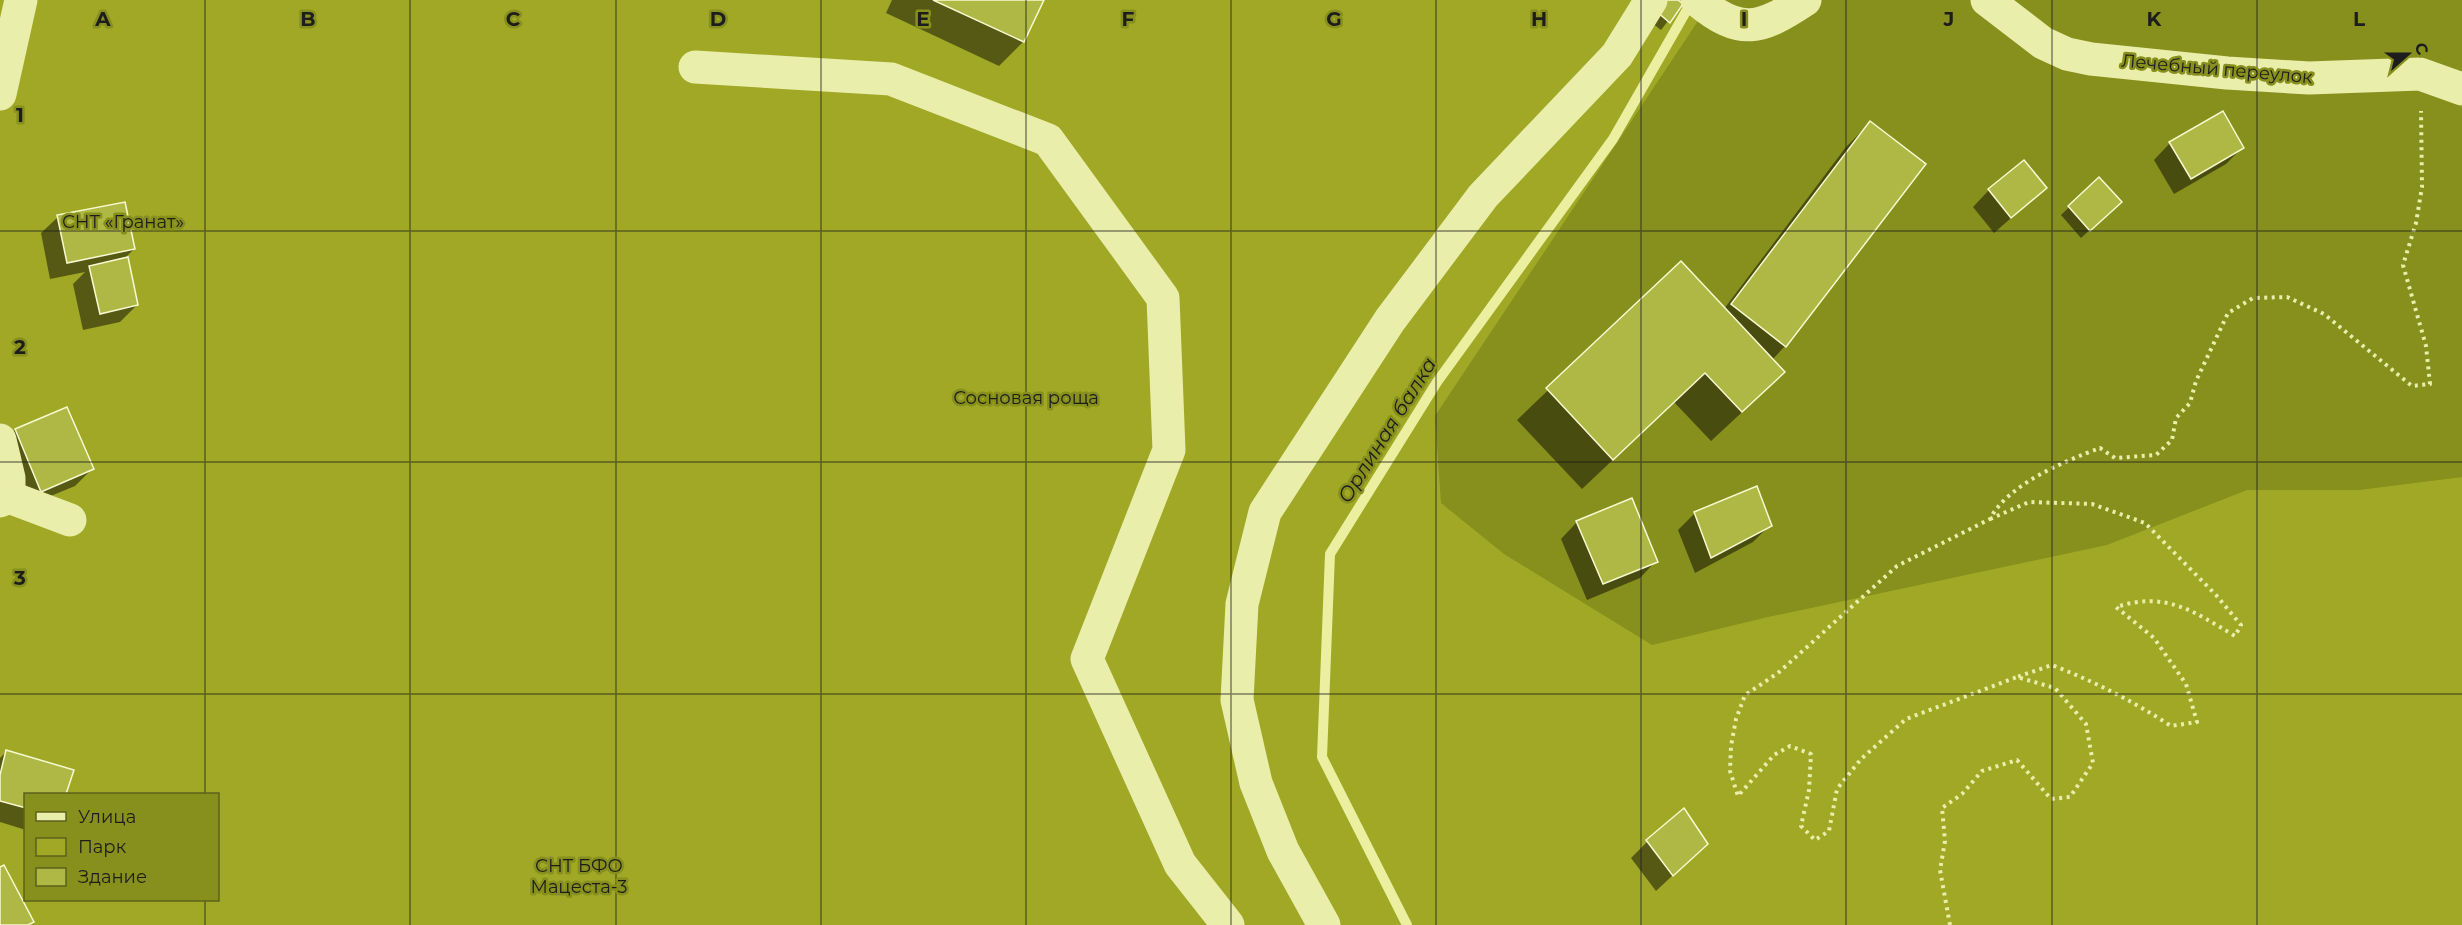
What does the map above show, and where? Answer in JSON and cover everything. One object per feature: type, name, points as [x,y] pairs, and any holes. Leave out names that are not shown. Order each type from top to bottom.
[{"type":"street","points":[[0,94],[21,0]]},
{"type":"street","points":[[1324,925],[1283,850],[1256,783],[1237,700],[1242,604],[1265,512],[1390,320],[1468,215],[1483,196],[1617,55],[1651,0]]},
{"type":"street","points":[[1697,0],[1732,24],[1758,25],[1781,16],[1805,0]]},
{"type":"street","name":"Лечебный переулок","points":[[1987,0],[2043,43],[2067,54],[2091,59],[2180,66],[2227,73],[2309,78],[2420,74],[2462,88]]},
{"type":"street","points":[[695,67],[891,79],[1048,140],[1162,298],[1169,450],[1087,659],[1180,864],[1228,925]]},
{"type":"street","points":[[0,440],[9,478],[4,499],[70,520]]},
{"type":"path","points":[[1990,519],[1996,507],[2034,478],[2072,458],[2100,448],[2115,458],[2156,455],[2172,440],[2176,418],[2190,403],[2196,381],[2228,313],[2253,298],[2287,297],[2324,314],[2412,386],[2430,384],[2426,346],[2403,265],[2416,223],[2422,187],[2420,74]]},
{"type":"path","points":[[2029,502],[2092,504],[2145,523],[2216,595],[2241,625],[2235,636],[2190,609],[2167,602],[2136,601],[2116,607],[2154,638],[2186,684],[2197,722],[2171,726],[2113,691],[2052,665],[2017,678],[1906,719],[1862,759],[1837,789],[1829,831],[1815,840],[1801,826],[1809,790],[1812,754],[1790,746],[1774,755],[1738,796],[1730,771],[1731,746],[1736,719],[1745,694],[1778,673],[1897,566],[2029,502]]},
{"type":"path","points":[[1950,925],[1940,870],[1945,841],[1941,808],[1962,794],[1982,771],[2017,760],[2050,799],[2070,797],[2093,763],[2086,724],[2055,688],[2017,678]]},
{"type":"green space","points":[[0,0],[1712,0],[1435,416],[1441,503],[1504,554],[1652,645],[1768,617],[2107,545],[2247,490],[2359,490],[2462,477],[2462,925],[0,925]]},
{"type":"building","points":[[933,0],[1044,0],[1024,42]]},
{"type":"building","points":[[1663,0],[1678,0],[1683,4],[1670,23],[1656,11]]},
{"type":"building","points":[[2223,111],[2244,148],[2191,179],[2169,142]]},
{"type":"building","points":[[1870,121],[1926,164],[1786,347],[1731,304]]},
{"type":"building","points":[[2024,160],[2047,188],[2011,218],[1988,189]]},
{"type":"building","points":[[2099,177],[2122,202],[2090,231],[2068,206]]},
{"type":"building","points":[[125,202],[135,249],[67,263],[57,215]]},
{"type":"building","points":[[128,257],[138,305],[100,314],[89,266]]},
{"type":"building","points":[[1681,261],[1785,372],[1742,412],[1705,373],[1613,460],[1546,388]]},
{"type":"building","points":[[67,407],[94,469],[41,492],[15,429]]},
{"type":"building","points":[[1757,486],[1772,526],[1711,558],[1694,512]]},
{"type":"building","points":[[1632,498],[1658,562],[1603,584],[1576,521]]},
{"type":"building","points":[[6,750],[74,770],[66,793],[24,793],[24,807],[0,801],[0,775]]},
{"type":"building","points":[[1684,808],[1708,844],[1673,876],[1646,840]]},
{"type":"building","points":[[4,865],[34,922],[28,925],[0,925],[0,867]]},
{"type":"waterway","name":"Орлиная балка","points":[[1407,925],[1322,757],[1330,554],[1437,382],[1613,139],[1692,1]]},
{"type":"park label","name":"СНТ «Гранат»","points":[[123,222]]},
{"type":"park label","name":"Сосновая роща","points":[[1026,398]]},
{"type":"park label","name":"СНТ БФО Мацеста-3","points":[[579,876]]}]
